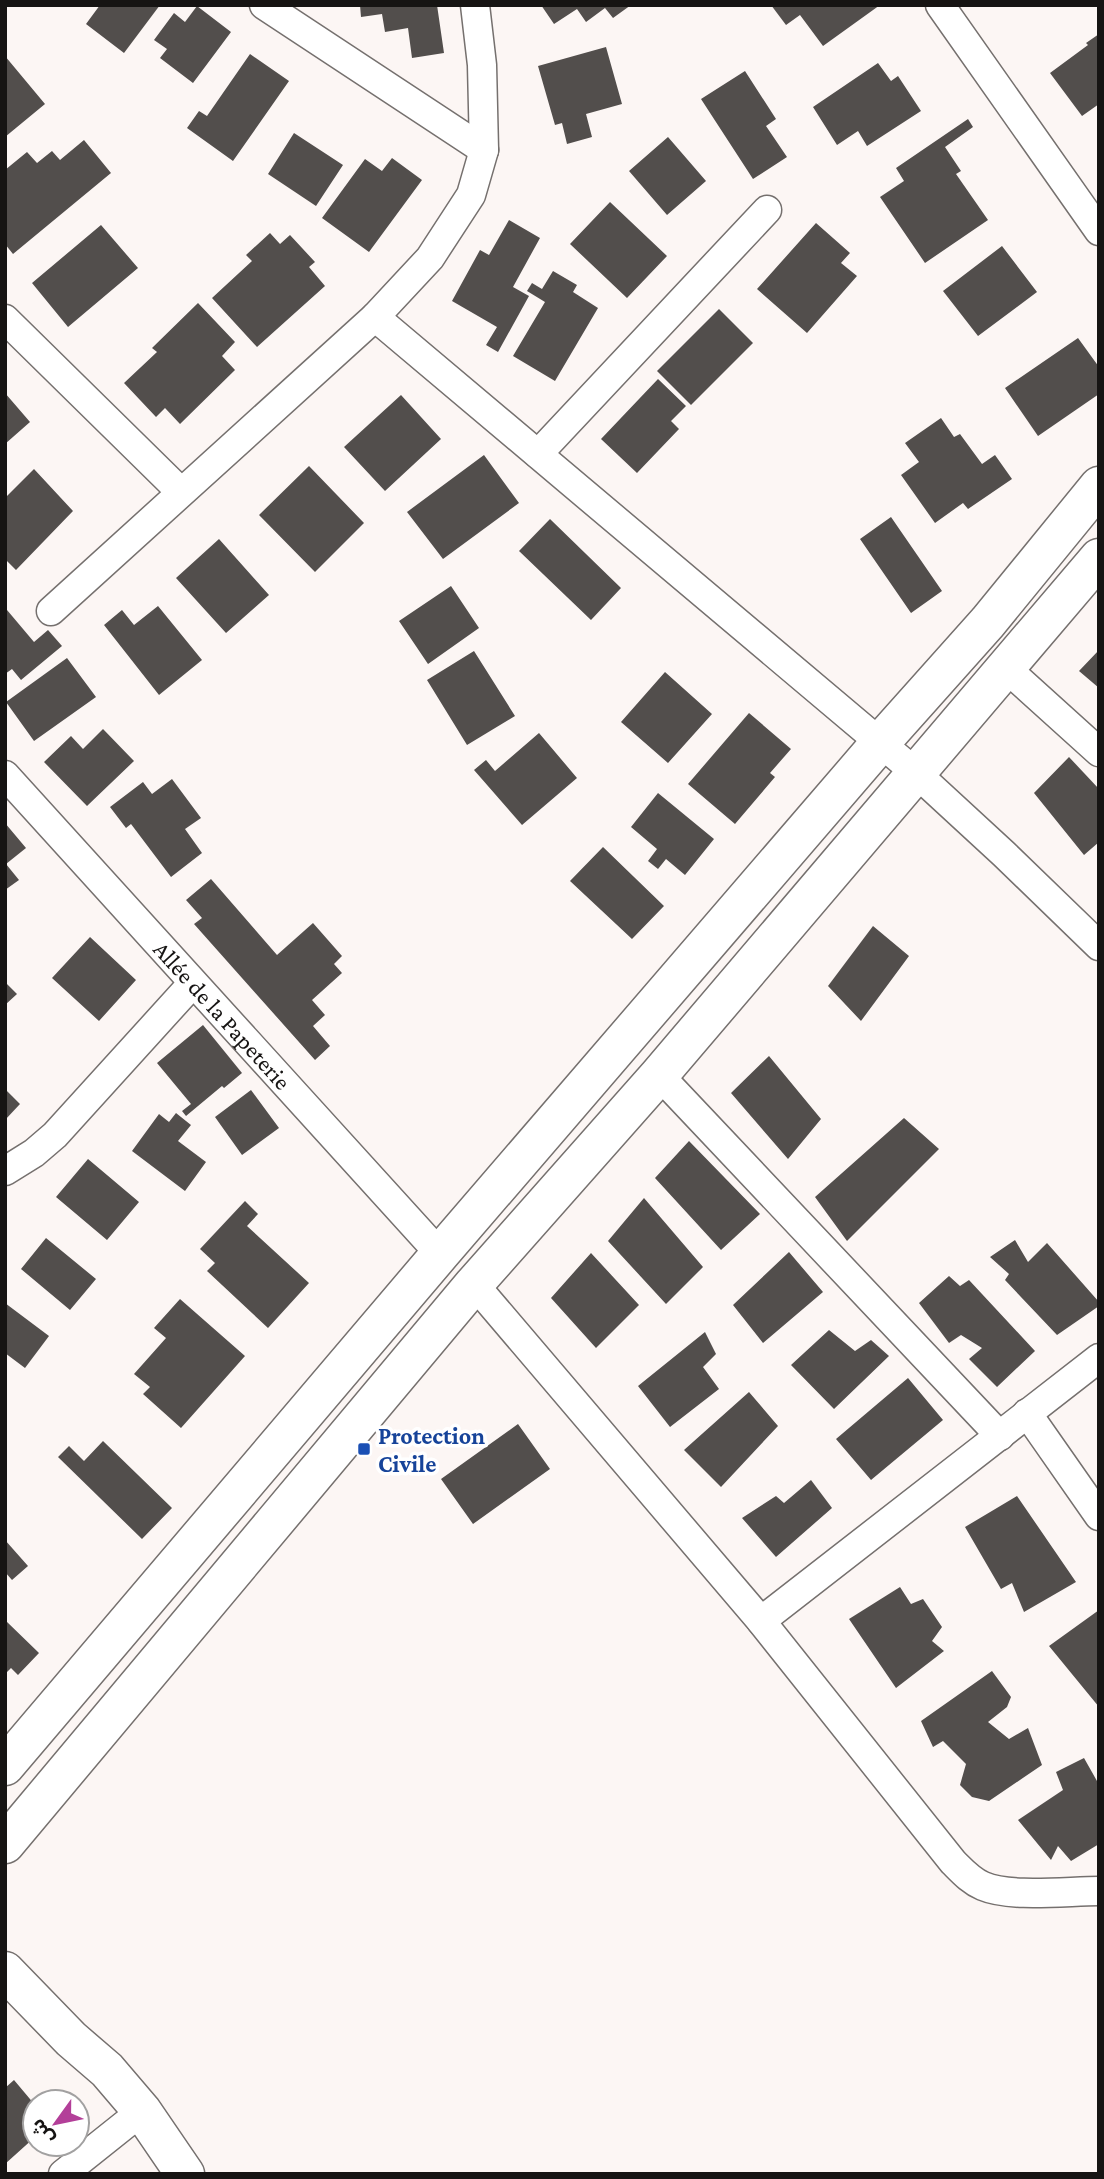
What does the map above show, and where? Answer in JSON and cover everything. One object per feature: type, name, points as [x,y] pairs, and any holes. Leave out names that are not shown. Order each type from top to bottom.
[{"type":"main road","points":[[5,1766],[440,1254],[880,743],[988,622],[1099,486]]},
{"type":"main road","points":[[5,1844],[474,1284],[659,1075],[1099,558]]},
{"type":"main road","points":[[5,1971],[71,2039],[107,2070],[142,2111],[184,2174]]},
{"type":"main road","points":[[5,2007],[71,2039]]},
{"type":"street","points":[[264,5],[484,150]]},
{"type":"street","points":[[51,611],[375,317],[430,258],[471,195],[484,150],[482,65],[475,5]]},
{"type":"street","points":[[940,5],[1099,231]]},
{"type":"street","points":[[538,454],[767,210]]},
{"type":"street","points":[[375,317],[915,772],[1099,946]]},
{"type":"street","points":[[5,319],[181,492]]},
{"type":"street","points":[[1006,668],[1099,752]]},
{"type":"street","name":"Allée de la Papeterie","points":[[5,775],[440,1254]]},
{"type":"street","points":[[5,1171],[34,1153],[55,1135],[193,983]]},
{"type":"street","points":[[659,1075],[1000,1436]]},
{"type":"street","points":[[474,1284],[761,1621],[953,1862],[970,1879],[986,1887],[1008,1892],[1099,1891]]},
{"type":"street","points":[[761,1621],[1099,1358]]},
{"type":"street","points":[[1027,1413],[1099,1516]]},
{"type":"street","points":[[63,2174],[142,2111]]},
{"type":"building","points":[[100,5],[160,5],[124,53],[86,24]]},
{"type":"building","points":[[360,5],[437,5],[444,53],[412,58],[408,28],[385,32],[382,14],[361,17]]},
{"type":"building","points":[[541,5],[631,5],[613,18],[605,8],[586,22],[577,9],[554,24]]},
{"type":"building","points":[[771,5],[880,5],[823,46],[800,15],[786,25]]},
{"type":"building","points":[[197,6],[231,32],[193,83],[160,58],[167,49],[154,40],[174,13],[185,22]]},
{"type":"building","points":[[1099,34],[1099,104],[1082,116],[1050,73]]},
{"type":"building","points":[[606,47],[622,104],[586,114],[592,137],[567,144],[562,123],[555,125],[538,66]]},
{"type":"building","points":[[250,54],[289,81],[233,161],[187,128],[199,111],[207,116]]},
{"type":"building","points":[[5,56],[45,104],[5,137]]},
{"type":"building","points":[[878,63],[891,81],[898,76],[921,111],[867,146],[858,131],[837,145],[813,107]]},
{"type":"building","points":[[745,71],[776,119],[766,126],[787,157],[753,179],[701,99]]},
{"type":"building","points":[[968,119],[973,127],[945,147],[961,171],[956,174],[988,220],[925,263],[880,197],[904,181],[896,168]]},
{"type":"building","points":[[294,133],[343,165],[316,206],[268,174]]},
{"type":"building","points":[[668,137],[706,181],[667,215],[629,171]]},
{"type":"building","points":[[84,140],[111,173],[13,254],[5,244],[5,170],[27,152],[37,163],[52,151],[60,160]]},
{"type":"building","points":[[392,158],[422,180],[369,252],[322,218],[365,159],[382,171]]},
{"type":"building","points":[[610,202],[667,256],[627,298],[570,244]]},
{"type":"building","points":[[509,220],[540,238],[513,287],[529,296],[498,352],[486,345],[497,327],[452,301],[480,250],[489,255]]},
{"type":"building","points":[[816,223],[850,253],[841,263],[857,276],[807,333],[757,289]]},
{"type":"building","points":[[101,225],[138,268],[68,327],[32,283]]},
{"type":"building","points":[[270,233],[280,244],[290,235],[315,262],[309,267],[325,286],[257,347],[212,298],[252,261],[246,255]]},
{"type":"building","points":[[1002,246],[1037,292],[978,336],[943,291]]},
{"type":"building","points":[[553,271],[577,285],[573,292],[598,308],[555,381],[513,356],[545,302],[527,291],[532,283],[542,289]]},
{"type":"building","points":[[198,303],[235,342],[222,356],[235,370],[180,424],[165,408],[156,417],[124,383],[157,352],[152,348]]},
{"type":"building","points":[[719,309],[753,343],[691,405],[657,371]]},
{"type":"building","points":[[1078,338],[1099,367],[1099,394],[1038,436],[1005,388]]},
{"type":"building","points":[[658,379],[686,406],[671,421],[679,429],[637,473],[601,439]]},
{"type":"building","points":[[5,393],[30,422],[5,444]]},
{"type":"building","points":[[401,395],[441,439],[385,491],[344,447]]},
{"type":"building","points":[[941,418],[954,437],[960,434],[982,464],[995,455],[1012,479],[968,509],[963,503],[935,523],[901,475],[919,462],[905,443]]},
{"type":"building","points":[[484,455],[519,503],[443,559],[407,512]]},
{"type":"building","points":[[309,466],[364,523],[315,572],[259,515]]},
{"type":"building","points":[[34,469],[73,511],[16,570],[5,559],[5,498]]},
{"type":"building","points":[[891,517],[942,591],[911,613],[860,539]]},
{"type":"building","points":[[550,519],[621,588],[591,620],[519,551]]},
{"type":"building","points":[[219,539],[269,595],[226,633],[176,578]]},
{"type":"building","points":[[451,586],[479,628],[428,664],[399,621]]},
{"type":"building","points":[[158,606],[202,660],[159,695],[104,625],[122,610],[134,625]]},
{"type":"building","points":[[7,610],[34,642],[48,630],[62,646],[21,680],[12,669],[5,674]]},
{"type":"building","points":[[1099,650],[1099,688],[1079,671]]},
{"type":"building","points":[[474,651],[515,716],[467,745],[427,680]]},
{"type":"building","points":[[67,658],[96,697],[34,741],[6,702]]},
{"type":"building","points":[[665,672],[712,714],[668,763],[621,722]]},
{"type":"building","points":[[749,713],[791,749],[770,773],[775,777],[735,824],[688,784]]},
{"type":"building","points":[[103,729],[134,761],[87,806],[44,762],[71,736],[83,749]]},
{"type":"building","points":[[539,733],[577,778],[522,825],[474,770],[486,760],[495,771]]},
{"type":"building","points":[[1069,757],[1099,789],[1099,842],[1084,855],[1034,793]]},
{"type":"building","points":[[172,779],[201,818],[185,829],[202,853],[171,877],[131,824],[126,828],[110,807],[143,782],[152,794]]},
{"type":"building","points":[[658,793],[714,839],[685,875],[666,859],[658,869],[648,861],[657,849],[631,827]]},
{"type":"building","points":[[5,823],[26,848],[6,864],[19,880],[5,890]]},
{"type":"building","points":[[603,847],[664,906],[632,939],[570,881]]},
{"type":"building","points":[[211,879],[277,955],[313,923],[342,956],[334,964],[342,973],[312,1000],[325,1015],[313,1026],[330,1046],[315,1060],[194,924],[202,918],[186,900]]},
{"type":"building","points":[[873,926],[909,956],[861,1021],[828,986]]},
{"type":"building","points":[[90,937],[136,980],[99,1021],[52,978]]},
{"type":"building","points":[[5,982],[17,994],[5,1005]]},
{"type":"building","points":[[203,1025],[242,1073],[186,1116],[182,1111],[191,1104],[157,1063]]},
{"type":"building","points":[[769,1056],[821,1119],[788,1159],[731,1093]]},
{"type":"building","points":[[5,1089],[20,1104],[5,1120]]},
{"type":"building","points":[[251,1090],[279,1128],[242,1155],[215,1117]]},
{"type":"building","points":[[176,1113],[191,1125],[178,1141],[206,1162],[185,1191],[132,1151],[159,1114],[169,1122]]},
{"type":"building","points":[[904,1118],[939,1149],[847,1241],[815,1197]]},
{"type":"building","points":[[689,1141],[760,1214],[721,1250],[655,1178]]},
{"type":"building","points":[[88,1159],[139,1202],[107,1240],[56,1197]]},
{"type":"building","points":[[644,1198],[703,1267],[666,1304],[608,1241]]},
{"type":"building","points":[[245,1201],[258,1214],[247,1226],[309,1283],[268,1328],[207,1271],[215,1263],[200,1249]]},
{"type":"building","points":[[46,1238],[96,1279],[70,1310],[21,1269]]},
{"type":"building","points":[[1015,1240],[1028,1262],[1047,1243],[1099,1302],[1099,1306],[1057,1335],[1005,1280],[1009,1274],[990,1257]]},
{"type":"building","points":[[789,1252],[823,1292],[763,1343],[733,1305]]},
{"type":"building","points":[[591,1253],[639,1305],[596,1348],[551,1298]]},
{"type":"building","points":[[949,1276],[960,1286],[969,1280],[1035,1351],[997,1387],[969,1359],[982,1348],[961,1335],[949,1343],[919,1303]]},
{"type":"building","points":[[180,1299],[245,1356],[181,1428],[143,1394],[150,1387],[134,1374],[166,1338],[154,1328]]},
{"type":"building","points":[[5,1303],[49,1336],[25,1368],[5,1353]]},
{"type":"building","points":[[829,1330],[855,1351],[871,1340],[889,1356],[834,1409],[791,1365]]},
{"type":"building","points":[[705,1332],[716,1354],[703,1367],[719,1389],[670,1427],[638,1386]]},
{"type":"building","points":[[908,1378],[943,1420],[871,1480],[836,1439]]},
{"type":"building","points":[[749,1392],[778,1426],[721,1487],[684,1450]]},
{"type":"building","points":[[518,1424],[550,1469],[473,1524],[441,1479]]},
{"type":"building","points":[[103,1441],[172,1508],[142,1539],[58,1457],[69,1446],[84,1461]]},
{"type":"building","points":[[811,1480],[832,1508],[776,1557],[742,1518],[776,1496],[784,1503]]},
{"type":"building","points":[[1017,1496],[1076,1582],[1024,1612],[1012,1583],[1001,1589],[965,1527]]},
{"type":"building","points":[[5,1540],[28,1566],[12,1580],[5,1572]]},
{"type":"building","points":[[900,1587],[911,1604],[923,1599],[942,1627],[932,1641],[944,1651],[896,1688],[849,1619]]},
{"type":"building","points":[[1099,1610],[1099,1707],[1049,1646]]},
{"type":"building","points":[[5,1620],[39,1653],[18,1675],[11,1668],[5,1674]]},
{"type":"building","points":[[992,1671],[1011,1697],[1007,1707],[988,1722],[1009,1739],[1028,1728],[1042,1765],[989,1801],[972,1797],[960,1785],[966,1764],[943,1741],[933,1747],[921,1721]]},
{"type":"building","points":[[1084,1758],[1097,1781],[1099,1779],[1099,1844],[1071,1861],[1058,1846],[1051,1860],[1018,1820],[1063,1790],[1056,1772]]},
{"type":"building","points":[[14,2080],[21,2088],[21,2150],[5,2164],[5,2088]]},
{"type":"place","name":"Protection Civile","points":[[364,1449]]}]
